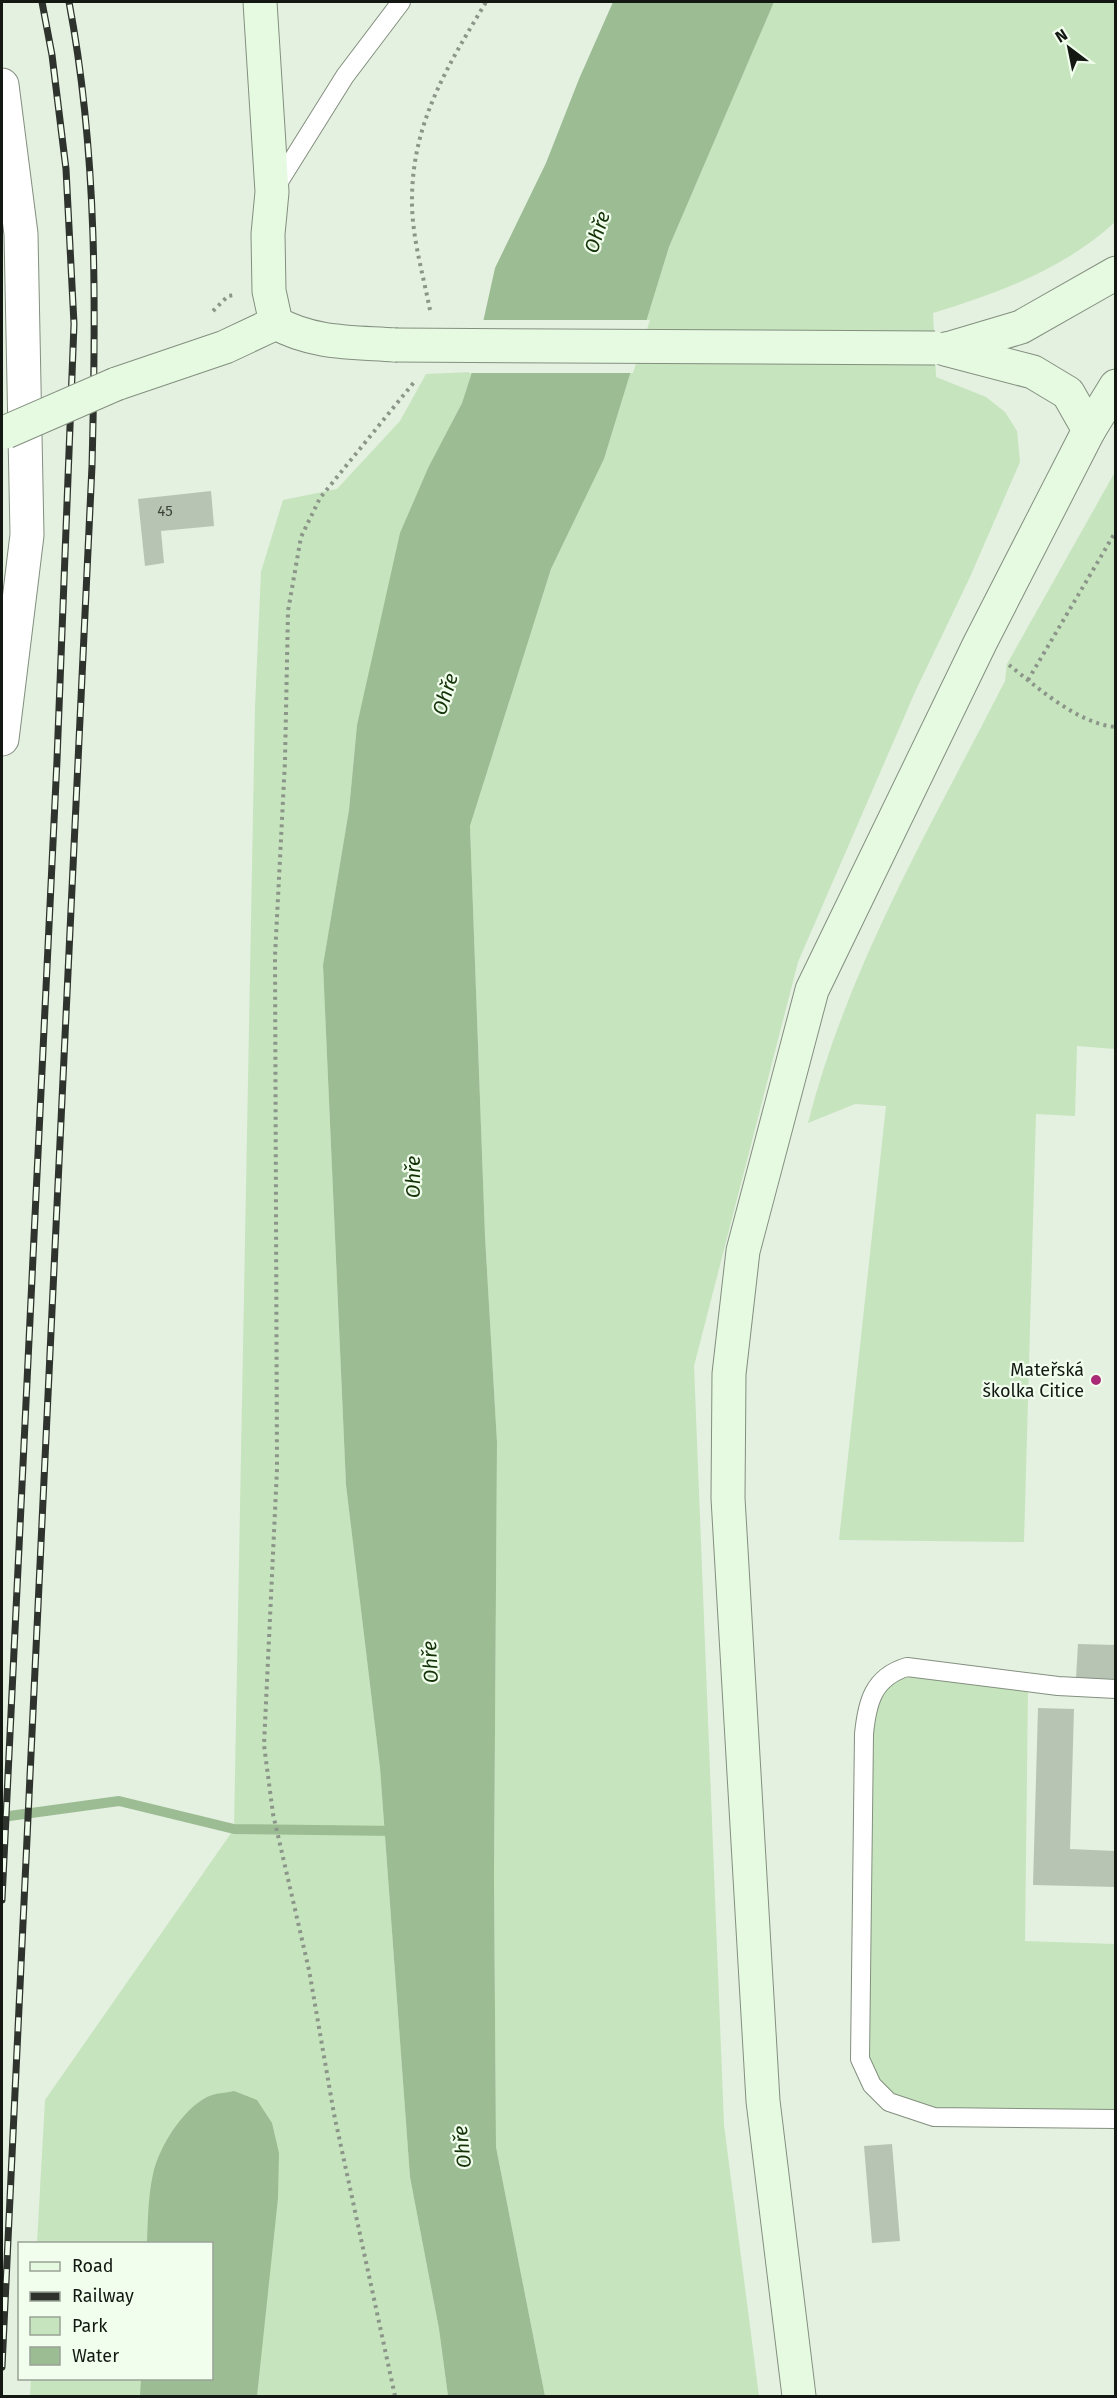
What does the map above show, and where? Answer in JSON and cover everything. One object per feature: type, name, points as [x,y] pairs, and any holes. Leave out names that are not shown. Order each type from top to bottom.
[{"type":"street","points":[[260,2],[272,192],[268,245],[269,291],[276,323],[296,334],[322,340],[395,345],[941,349],[1033,372],[1068,393],[1089,430]]},
{"type":"street","points":[[2,85],[21,234],[27,534],[2,739]]},
{"type":"street","points":[[941,349],[1021,327],[1116,273]]},
{"type":"street","points":[[4,434],[116,384],[225,347],[276,323]]},
{"type":"street","points":[[799,2397],[763,2101],[728,1498],[729,1374],[743,1251],[812,990],[948,706],[1089,430],[1116,386]]},
{"type":"lane","points":[[272,192],[345,76],[401,2]]},
{"type":"lane","points":[[1116,1689],[1058,1686],[907,1667],[892,1671],[875,1689],[866,1710],[864,1734],[860,2059],[872,2085],[889,2102],[934,2117],[1116,2119]]},
{"type":"path","points":[[432,315],[417,245],[412,197],[419,146],[432,96],[486,2]]},
{"type":"path","points":[[395,2397],[334,2114],[309,1971],[273,1814],[264,1745],[277,1469],[275,956],[285,761],[288,610],[301,537],[320,498],[412,388],[417,378]]},
{"type":"path","points":[[1116,531],[1028,680],[1062,706],[1107,726],[1116,727]]},
{"type":"green space","points":[[774,2],[1115,2],[1115,222],[1074,253],[1030,278],[933,313],[936,377],[986,397],[1005,412],[1017,431],[1020,462],[970,577],[915,692],[798,962],[694,1366],[724,2125],[759,2396],[545,2396],[496,2147],[494,1875],[497,1442],[485,1236],[470,826],[551,569],[604,459],[669,247]]},
{"type":"green space","points":[[472,372],[462,403],[429,466],[357,725],[349,810],[323,965],[346,1485],[380,1768],[410,2177],[439,2329],[448,2396],[30,2396],[31,2380],[213,2380],[213,2242],[37,2242],[45,2100],[234,1829],[255,707],[261,572],[283,500],[337,489],[400,421],[426,374]]},
{"type":"green space","points":[[1115,472],[1115,1049],[1077,1046],[1075,1116],[1036,1114],[1024,1542],[839,1540],[886,1106],[855,1104],[808,1123],[845,1008],[894,897],[1005,681],[1007,664]]},
{"type":"green space","points":[[924,1674],[1028,1687],[1025,1941],[1115,1944],[1115,2111],[931,2109],[894,2096],[879,2081],[868,2059],[873,1708],[883,1692],[893,1683]]},
{"type":"water","name":"Ohře","points":[[613,2],[774,2],[669,247],[604,459],[551,569],[470,826],[485,1236],[497,1442],[494,1875],[496,2147],[545,2396],[448,2396],[439,2329],[410,2177],[380,1768],[346,1485],[323,965],[349,810],[357,725],[400,533],[429,466],[462,403],[472,372],[495,268],[546,163],[579,79]]},
{"type":"water","points":[[234,2091],[257,2100],[272,2123],[279,2153],[278,2198],[257,2396],[140,2396],[141,2380],[213,2380],[213,2242],[147,2242],[151,2182],[160,2152],[173,2130],[189,2111],[207,2097]]},
{"type":"pier","points":[[481,320],[650,320],[633,373],[469,373]]},
{"type":"building","points":[[211,491],[214,526],[161,531],[164,563],[145,566],[138,499]]},
{"type":"building","points":[[1078,1644],[1116,1645],[1116,1679],[1076,1678]]},
{"type":"building","points":[[1038,1708],[1074,1709],[1070,1849],[1116,1851],[1116,1887],[1033,1885]]},
{"type":"building","points":[[892,2144],[900,2241],[872,2243],[864,2146]]},
{"type":"waterway","points":[[2,1817],[119,1801],[234,1829],[399,1831]]},
{"type":"railway","points":[[2,1900],[57,760],[74,324],[66,169],[52,55],[42,2]]},
{"type":"railway","points":[[2,2367],[92,466],[93,233],[85,117],[69,2]]},
{"type":"place","name":"Mateřská školka Citice","points":[[1096,1380]]}]
